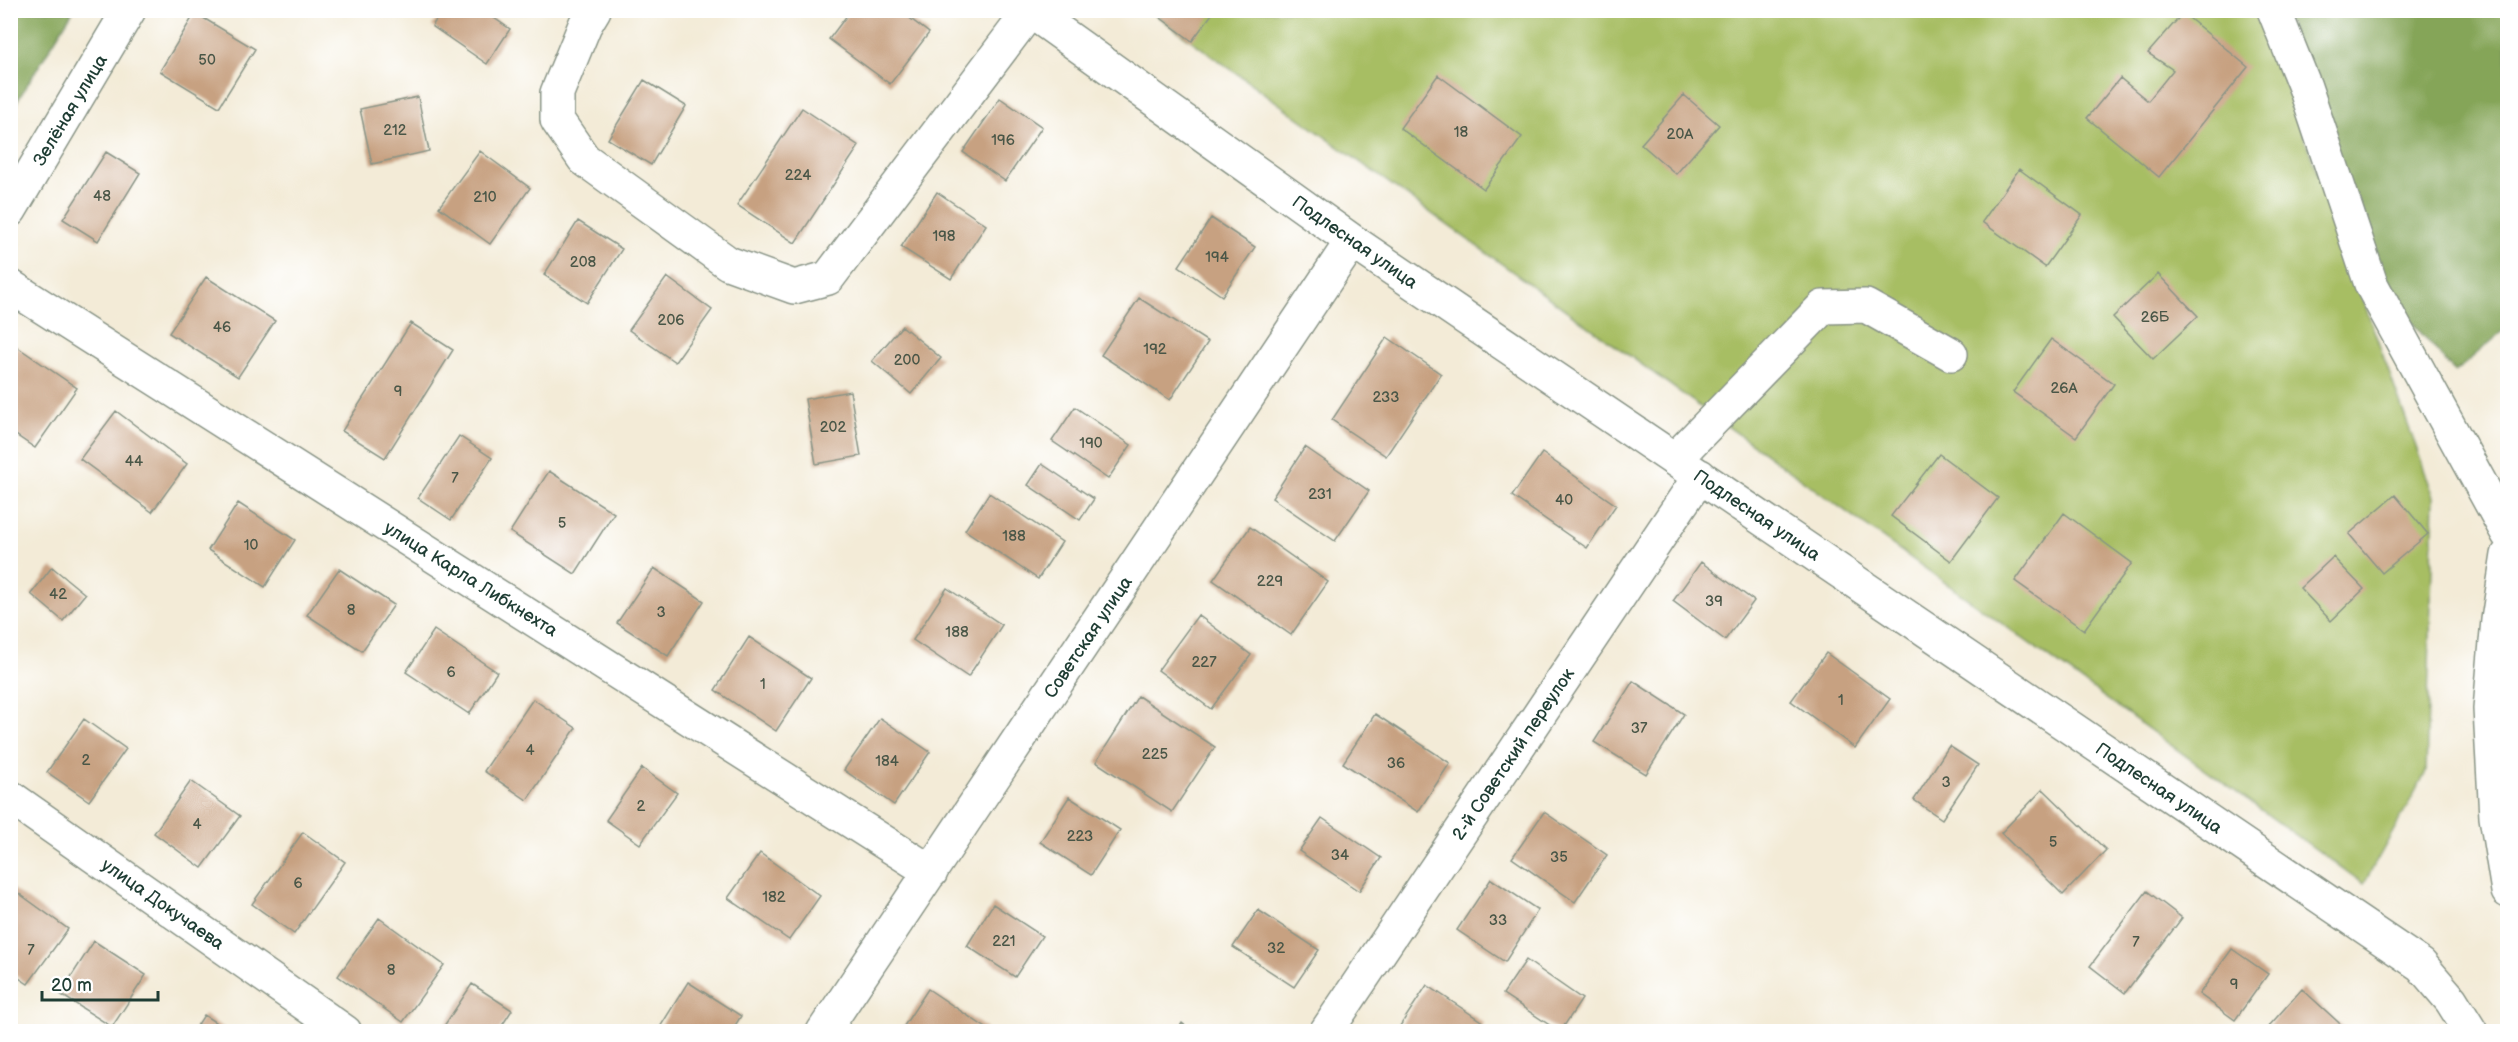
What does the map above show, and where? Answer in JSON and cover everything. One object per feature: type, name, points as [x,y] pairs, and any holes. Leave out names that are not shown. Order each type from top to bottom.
[{"type":"street","name":"Зелёная улица","points":[[10,210],[129,10]]},
{"type":"street","points":[[594,10],[585,25],[557,93],[557,120],[584,159],[728,263],[794,287],[828,278],[1030,11]]},
{"type":"street","points":[[2274,10],[2305,87],[2371,284],[2508,534]]},
{"type":"street","name":"Подлесная улица","points":[[1030,11],[1352,241],[2421,965],[2451,1000],[2471,1032]]},
{"type":"street","name":"Советская улица","points":[[823,1032],[1352,241]]},
{"type":"street","name":"улица Карла Либкнехта","points":[[10,286],[931,872]]},
{"type":"street","name":"2-й Советский переулок","points":[[1326,1032],[1687,468],[1823,307],[1866,306],[1951,354]]},
{"type":"street","points":[[2508,555],[2498,620],[2490,709],[2496,817],[2508,891]]},
{"type":"street","name":"улица Докучаева","points":[[10,797],[345,1032]]},
{"type":"green space","points":[[10,11],[73,11],[11,111]]},
{"type":"green space","points":[[1150,11],[2259,11],[2434,497],[2426,772],[2364,884]]},
{"type":"green space","points":[[2284,11],[2507,11],[2507,328],[2455,372],[2389,296]]},
{"type":"building","points":[[443,10],[482,10],[510,29],[487,64],[432,26]]},
{"type":"building","points":[[851,10],[899,10],[929,33],[890,84],[829,39]]},
{"type":"building","points":[[1150,10],[1215,10],[1192,41]]},
{"type":"building","points":[[195,13],[255,49],[219,107],[160,71]]},
{"type":"building","points":[[2183,13],[2248,67],[2159,177],[2087,118],[2120,78],[2148,101],[2173,70],[2148,53]]},
{"type":"building","points":[[1438,75],[1522,137],[1484,189],[1400,128]]},
{"type":"building","points":[[644,80],[686,106],[651,165],[608,139]]},
{"type":"building","points":[[1684,95],[1719,125],[1676,174],[1641,144]]},
{"type":"building","points":[[418,97],[429,151],[372,164],[360,109]]},
{"type":"building","points":[[1000,98],[1042,127],[1005,181],[963,152]]},
{"type":"building","points":[[802,108],[859,146],[795,243],[737,205]]},
{"type":"building","points":[[480,151],[530,188],[490,244],[439,207]]},
{"type":"building","points":[[106,152],[140,173],[98,241],[63,219]]},
{"type":"building","points":[[2019,169],[2082,215],[2045,267],[1982,222]]},
{"type":"building","points":[[937,192],[986,225],[951,279],[901,247]]},
{"type":"building","points":[[1211,218],[1255,247],[1222,296],[1179,266]]},
{"type":"building","points":[[578,221],[622,249],[587,303],[544,275]]},
{"type":"building","points":[[2158,274],[2198,316],[2153,359],[2113,317]]},
{"type":"building","points":[[206,277],[275,321],[238,377],[169,333]]},
{"type":"building","points":[[667,277],[712,310],[675,362],[629,330]]},
{"type":"building","points":[[1139,298],[1208,342],[1170,400],[1101,355]]},
{"type":"building","points":[[411,323],[453,350],[385,458],[342,431]]},
{"type":"building","points":[[902,326],[941,358],[911,394],[872,361]]},
{"type":"building","points":[[1387,337],[1441,374],[1386,456],[1332,420]]},
{"type":"building","points":[[2051,339],[2114,384],[2076,437],[2013,392]]},
{"type":"building","points":[[10,342],[77,388],[35,448],[10,431]]},
{"type":"building","points":[[850,391],[861,456],[816,464],[805,399]]},
{"type":"building","points":[[1075,407],[1131,445],[1108,479],[1052,441]]},
{"type":"building","points":[[116,411],[187,464],[152,512],[80,459]]},
{"type":"building","points":[[459,436],[492,458],[451,520],[418,498]]},
{"type":"building","points":[[1305,447],[1369,491],[1335,541],[1272,498]]},
{"type":"building","points":[[1542,453],[1616,505],[1587,548],[1512,496]]},
{"type":"building","points":[[1939,454],[1998,498],[1951,561],[1891,516]]},
{"type":"building","points":[[1042,464],[1094,499],[1080,520],[1028,485]]},
{"type":"building","points":[[549,471],[614,513],[575,574],[510,532]]},
{"type":"building","points":[[989,493],[1062,542],[1038,579],[965,530]]},
{"type":"building","points":[[2395,495],[2428,534],[2382,573],[2349,534]]},
{"type":"building","points":[[238,503],[295,540],[265,587],[208,550]]},
{"type":"building","points":[[2064,513],[2132,563],[2084,630],[2015,581]]},
{"type":"building","points":[[1250,527],[1328,582],[1291,635],[1213,580]]},
{"type":"building","points":[[2333,557],[2364,589],[2331,621],[2300,588]]},
{"type":"building","points":[[1701,562],[1754,601],[1725,640],[1673,601]]},
{"type":"building","points":[[52,567],[85,594],[63,621],[31,594]]},
{"type":"building","points":[[654,568],[704,601],[668,656],[617,623]]},
{"type":"building","points":[[339,569],[394,605],[362,651],[307,615]]},
{"type":"building","points":[[947,588],[1002,625],[968,677],[913,640]]},
{"type":"building","points":[[1198,615],[1251,655],[1211,709],[1158,670]]},
{"type":"building","points":[[434,630],[497,672],[469,714],[406,672]]},
{"type":"building","points":[[749,637],[811,678],[776,731],[715,690]]},
{"type":"building","points":[[1826,653],[1890,699],[1855,748],[1791,701]]},
{"type":"building","points":[[1633,681],[1684,714],[1646,774],[1594,742]]},
{"type":"building","points":[[1138,696],[1215,747],[1172,812],[1096,762]]},
{"type":"building","points":[[533,699],[576,728],[527,800],[484,771]]},
{"type":"building","points":[[1375,714],[1450,763],[1418,812],[1343,763]]},
{"type":"building","points":[[880,718],[930,752],[894,805],[844,770]]},
{"type":"building","points":[[84,719],[126,749],[89,801],[47,772]]},
{"type":"building","points":[[1949,746],[1978,765],[1942,819],[1914,800]]},
{"type":"building","points":[[642,768],[677,793],[640,844],[606,820]]},
{"type":"building","points":[[191,781],[240,816],[202,868],[154,833]]},
{"type":"building","points":[[2043,789],[2106,850],[2063,895],[2001,833]]},
{"type":"building","points":[[1069,797],[1120,830],[1091,875],[1040,842]]},
{"type":"building","points":[[1544,812],[1607,855],[1575,902],[1512,858]]},
{"type":"building","points":[[1322,818],[1381,858],[1359,891],[1299,851]]},
{"type":"building","points":[[303,832],[345,862],[294,934],[252,904]]},
{"type":"building","points":[[760,853],[820,896],[789,940],[728,898]]},
{"type":"building","points":[[1491,879],[1538,910],[1505,962],[1457,930]]},
{"type":"building","points":[[10,887],[68,929],[28,984],[10,972]]},
{"type":"building","points":[[2147,891],[2182,918],[2125,993],[2090,966]]},
{"type":"building","points":[[993,904],[1042,936],[1015,977],[967,946]]},
{"type":"building","points":[[1258,910],[1319,950],[1294,987],[1233,947]]},
{"type":"building","points":[[379,918],[444,965],[403,1022],[338,976]]},
{"type":"building","points":[[94,941],[146,975],[112,1027],[60,994]]},
{"type":"building","points":[[2232,949],[2268,974],[2235,1020],[2199,994]]},
{"type":"building","points":[[1526,960],[1582,999],[1560,1032],[1503,994]]},
{"type":"building","points":[[688,982],[741,1016],[731,1032],[657,1032]]},
{"type":"building","points":[[472,984],[512,1010],[498,1032],[440,1032]]},
{"type":"building","points":[[1427,985],[1484,1023],[1479,1032],[1396,1032]]},
{"type":"building","points":[[928,989],[986,1028],[984,1032],[900,1032]]},
{"type":"building","points":[[2302,989],[2349,1032],[2274,1032],[2269,1026]]},
{"type":"building","points":[[204,1015],[230,1032],[193,1032]]},
{"type":"building","points":[[1182,1023],[1193,1032],[1176,1032]]}]
